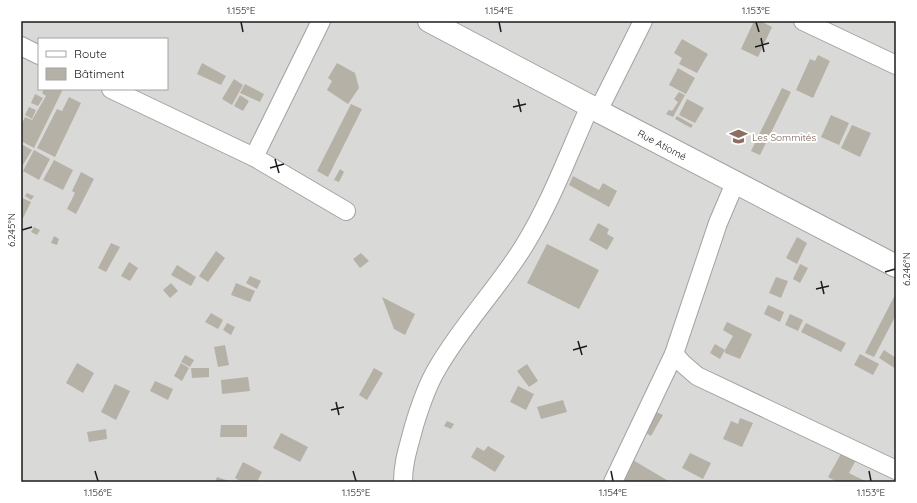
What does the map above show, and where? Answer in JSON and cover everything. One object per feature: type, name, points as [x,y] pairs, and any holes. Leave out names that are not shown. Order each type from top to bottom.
[{"type":"street","points":[[254,157],[321,21]]},
{"type":"street","name":"Rue Atiomé","points":[[429,21],[735,183],[896,266]]},
{"type":"street","points":[[403,482],[403,468],[407,447],[420,406],[437,368],[525,245],[594,108],[643,21]]},
{"type":"street","points":[[803,21],[896,66]]},
{"type":"street","points":[[21,46],[38,54]]},
{"type":"street","points":[[113,90],[254,157],[346,211]]},
{"type":"street","points":[[613,482],[674,354],[718,223],[735,183]]},
{"type":"street","points":[[674,354],[697,376],[896,470]]},
{"type":"shaded area","points":[[21,21],[896,21],[896,482],[21,482]]},
{"type":"building","points":[[754,21],[760,21],[772,27],[758,57],[741,49]]},
{"type":"building","points":[[682,39],[708,54],[697,73],[679,64],[682,58],[674,53]]},
{"type":"building","points":[[818,55],[830,61],[813,98],[796,90],[810,59],[815,61]]},
{"type":"building","points":[[202,63],[226,76],[221,85],[197,74]]},
{"type":"building","points":[[337,63],[355,73],[359,88],[348,104],[327,90],[332,81],[328,78]]},
{"type":"building","points":[[678,68],[695,78],[686,94],[669,85]]},
{"type":"building","points":[[234,79],[243,85],[232,105],[222,99]]},
{"type":"building","points":[[245,84],[264,94],[260,102],[240,93]]},
{"type":"building","points":[[782,88],[791,92],[760,155],[751,151]]},
{"type":"building","points":[[44,90],[63,90],[34,148],[21,141],[21,125],[25,117],[32,120],[46,96],[42,93]]},
{"type":"building","points":[[679,92],[685,95],[673,117],[666,114],[669,110],[672,111],[678,102],[674,99]]},
{"type":"building","points":[[35,94],[43,98],[38,106],[31,103]]},
{"type":"building","points":[[240,95],[249,101],[243,111],[234,106]]},
{"type":"building","points":[[69,97],[81,103],[55,157],[37,148],[57,109],[62,111]]},
{"type":"building","points":[[687,99],[704,108],[695,123],[679,115]]},
{"type":"building","points":[[351,104],[362,109],[328,177],[317,171]]},
{"type":"building","points":[[29,107],[36,110],[32,119],[25,115]]},
{"type":"building","points":[[831,115],[849,123],[839,145],[821,137]]},
{"type":"building","points":[[677,116],[693,125],[691,128],[675,119]]},
{"type":"building","points":[[852,125],[871,133],[860,157],[841,148]]},
{"type":"building","points":[[21,144],[32,150],[21,168]]},
{"type":"building","points":[[34,150],[50,159],[39,180],[23,171]]},
{"type":"building","points":[[54,160],[73,170],[63,190],[43,180]]},
{"type":"building","points":[[340,169],[344,172],[339,182],[334,180]]},
{"type":"building","points":[[81,172],[94,179],[76,214],[67,209],[75,193],[72,191]]},
{"type":"building","points":[[573,176],[599,190],[603,183],[617,191],[609,207],[569,185]]},
{"type":"building","points":[[27,193],[34,196],[31,200],[25,196]]},
{"type":"building","points":[[22,198],[31,202],[21,222],[21,200]]},
{"type":"building","points":[[598,223],[609,229],[607,234],[614,238],[607,250],[589,240]]},
{"type":"building","points":[[34,227],[40,230],[37,235],[31,232]]},
{"type":"building","points":[[54,236],[59,239],[57,245],[51,243]]},
{"type":"building","points":[[797,237],[807,243],[797,264],[786,258]]},
{"type":"building","points":[[111,243],[120,247],[106,272],[98,268]]},
{"type":"building","points":[[547,244],[599,270],[579,309],[527,283]]},
{"type":"building","points":[[216,251],[225,258],[208,282],[199,276]]},
{"type":"building","points":[[361,253],[369,261],[360,268],[353,259]]},
{"type":"building","points":[[129,262],[138,268],[130,281],[121,276]]},
{"type":"building","points":[[800,264],[808,268],[800,283],[793,279]]},
{"type":"building","points":[[177,265],[196,277],[191,286],[171,275]]},
{"type":"building","points":[[250,276],[261,281],[257,289],[246,283]]},
{"type":"building","points":[[776,277],[788,281],[781,298],[769,293]]},
{"type":"building","points":[[171,283],[178,291],[170,298],[163,290]]},
{"type":"building","points":[[236,283],[255,291],[250,302],[231,295]]},
{"type":"building","points":[[896,293],[896,315],[874,357],[865,353]]},
{"type":"building","points":[[382,297],[415,314],[405,335],[394,329]]},
{"type":"building","points":[[768,305],[784,312],[780,322],[764,314]]},
{"type":"building","points":[[211,313],[223,320],[218,329],[205,322]]},
{"type":"building","points":[[790,314],[803,320],[798,331],[785,325]]},
{"type":"building","points":[[727,322],[752,334],[740,359],[725,353],[725,350],[733,336],[723,330]]},
{"type":"building","points":[[227,323],[235,327],[231,335],[223,330]]},
{"type":"building","points":[[806,323],[846,343],[841,352],[801,332]]},
{"type":"building","points":[[715,344],[725,350],[720,359],[710,353]]},
{"type":"building","points":[[225,345],[229,365],[218,367],[214,347]]},
{"type":"building","points":[[884,350],[896,358],[896,369],[879,358]]},
{"type":"building","points":[[860,354],[879,364],[873,375],[854,365]]},
{"type":"building","points":[[185,355],[194,360],[190,367],[181,362]]},
{"type":"building","points":[[77,363],[94,373],[83,393],[66,383]]},
{"type":"building","points":[[181,363],[189,368],[182,381],[174,376]]},
{"type":"building","points":[[527,364],[538,381],[529,387],[517,371]]},
{"type":"building","points":[[191,368],[209,368],[209,377],[192,378]]},
{"type":"building","points":[[374,368],[383,373],[367,400],[359,395]]},
{"type":"building","points":[[248,377],[250,391],[222,394],[221,380]]},
{"type":"building","points":[[155,381],[173,389],[168,400],[150,391]]},
{"type":"building","points":[[115,384],[130,391],[116,420],[101,412]]},
{"type":"building","points":[[518,386],[534,394],[526,410],[510,402]]},
{"type":"building","points":[[563,400],[567,412],[541,419],[537,407]]},
{"type":"building","points":[[654,411],[663,415],[651,436],[643,431]]},
{"type":"building","points":[[740,418],[753,423],[742,447],[723,439],[731,421],[738,424]]},
{"type":"building","points":[[447,421],[454,424],[451,429],[444,426]]},
{"type":"building","points":[[221,425],[247,425],[247,437],[220,437]]},
{"type":"building","points":[[106,429],[107,439],[89,442],[87,432]]},
{"type":"building","points":[[281,433],[308,447],[300,462],[273,448]]},
{"type":"building","points":[[488,446],[505,456],[495,472],[471,457],[477,447],[484,451]]},
{"type":"building","points":[[842,452],[856,460],[849,473],[867,482],[835,482],[828,477]]},
{"type":"building","points":[[690,453],[711,463],[703,479],[682,468]]},
{"type":"building","points":[[633,460],[670,482],[620,482]]},
{"type":"building","points":[[243,462],[262,472],[257,482],[242,482],[235,478]]},
{"type":"building","points":[[217,477],[232,482],[215,482]]},
{"type":"place","name":"Les Sommités","points":[[739,137]]}]
